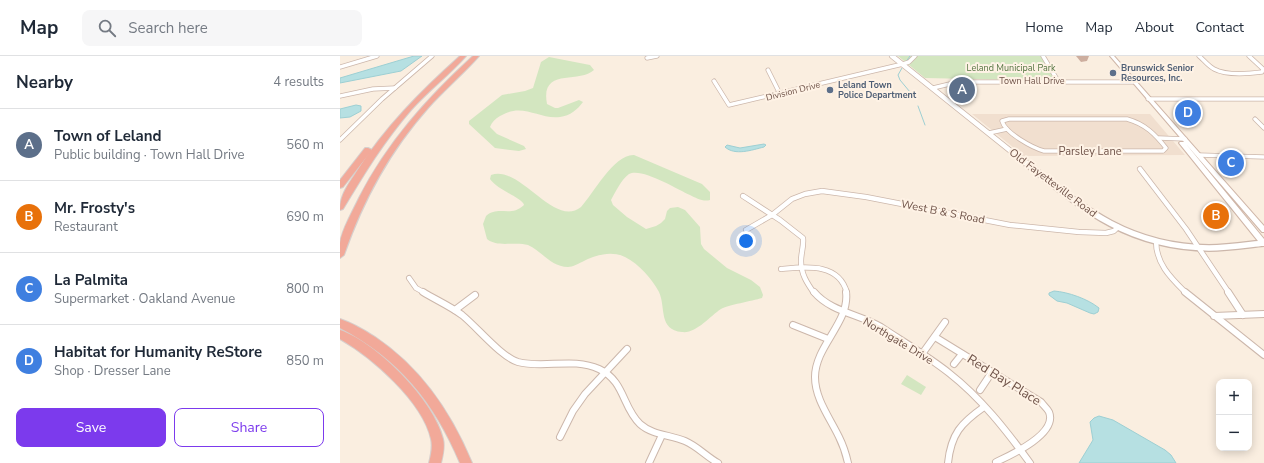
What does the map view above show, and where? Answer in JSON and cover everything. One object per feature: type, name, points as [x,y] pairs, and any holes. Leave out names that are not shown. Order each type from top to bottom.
[{"type":"highway","points":[[340,207],[368,160],[405,112],[421,94],[463,56]]},
{"type":"highway","points":[[340,255],[360,203],[393,147],[416,116],[436,94],[476,56]]},
{"type":"highway","points":[[340,184],[380,136],[405,112]]},
{"type":"highway","points":[[344,330],[386,367],[414,396],[430,420],[436,435],[438,451],[435,463]]},
{"type":"highway","points":[[344,330],[389,353],[416,378],[439,408],[457,441],[466,463]]},
{"type":"main road","points":[[1112,56],[1182,139],[1264,243]]},
{"type":"main road","points":[[1182,139],[1199,155],[1264,230]]},
{"type":"street","points":[[340,67],[377,56]]},
{"type":"street","points":[[340,140],[395,88],[432,56]]},
{"type":"street","points":[[646,58],[657,56]]},
{"type":"street","name":"Old Fayetteville Road","points":[[892,56],[1087,211],[1118,227],[1156,241],[1198,248],[1230,247],[1264,243]]},
{"type":"street","name":"Division Drive","points":[[714,81],[729,105],[903,64],[910,62],[915,56]]},
{"type":"street","points":[[1043,56],[1058,81]]},
{"type":"street","points":[[1200,56],[1213,69],[1224,72],[1262,72],[1263,69],[1249,56]]},
{"type":"street","points":[[768,70],[780,94]]},
{"type":"street","name":"Town Hall Drive","points":[[932,88],[958,82],[1133,82]]},
{"type":"street","points":[[340,96],[373,89],[395,88]]},
{"type":"street","points":[[1148,99],[1264,99]]},
{"type":"street","points":[[1007,129],[1003,125],[1002,121],[1009,118],[1126,119],[1137,121],[1149,127],[1159,138],[1182,139]]},
{"type":"street","points":[[1255,119],[1264,128]]},
{"type":"street","points":[[989,133],[1007,129]]},
{"type":"street","name":"Parsley Lane","points":[[1007,129],[1033,148],[1044,151],[1163,151],[1166,148],[1159,138]]},
{"type":"street","points":[[340,134],[346,134]]},
{"type":"street","points":[[1199,155],[1264,157]]},
{"type":"street","points":[[1140,169],[1198,248],[1243,315]]},
{"type":"street","name":"West B & S Road","points":[[746,230],[772,215],[798,196],[814,192],[866,197],[1010,225],[1079,232],[1106,233],[1114,231],[1118,227]]},
{"type":"street","name":"Northgate Drive","points":[[743,196],[803,238],[804,244],[801,255],[801,267],[804,278],[815,294],[843,312],[873,323],[940,366],[957,380],[984,407],[1022,450],[1030,463]]},
{"type":"street","points":[[1156,241],[1156,252],[1159,261],[1169,276],[1188,295],[1264,355]]},
{"type":"street","points":[[781,269],[801,267],[821,269],[842,281],[846,289],[848,296],[843,312],[817,363],[815,371],[816,386],[821,401],[842,443],[848,463]]},
{"type":"street","points":[[409,278],[415,287],[455,310],[476,327],[510,359],[530,364],[577,363],[588,365],[604,372],[621,388],[631,412],[640,424],[662,435],[679,439],[691,444],[718,463]]},
{"type":"street","points":[[455,310],[474,295]]},
{"type":"street","points":[[1214,316],[1264,314]]},
{"type":"street","points":[[922,354],[945,322]]},
{"type":"street","points":[[793,325],[828,340]]},
{"type":"street","name":"Red Bay Place","points":[[935,337],[1042,402],[1049,409],[1050,414],[1048,423],[1043,433],[1022,450]]},
{"type":"street","points":[[560,437],[579,402],[604,372],[627,349]]},
{"type":"street","points":[[954,364],[962,354]]},
{"type":"street","points":[[980,390],[992,372]]},
{"type":"street","points":[[948,463],[950,446],[954,434],[964,422],[984,407]]},
{"type":"street","points":[[649,463],[662,435]]},
{"type":"street","points":[[996,462],[1022,450]]},
{"type":"shaded area","points":[[972,114],[1150,114],[1185,155],[1024,156]]},
{"type":"green space","name":"Leland Municipal Park","points":[[898,56],[1042,56],[1058,81],[925,78]]},
{"type":"green space","points":[[549,57],[590,65],[594,70],[579,76],[562,78],[549,85],[546,92],[547,104],[558,108],[579,100],[583,102],[573,112],[560,117],[545,116],[524,111],[508,112],[500,116],[490,127],[497,134],[524,146],[526,149],[519,151],[495,148],[469,124],[469,121],[502,95],[533,88],[541,62]]},
{"type":"green space","points":[[634,155],[702,184],[710,192],[710,200],[700,199],[650,176],[642,173],[635,173],[629,174],[621,182],[611,200],[613,205],[627,217],[646,229],[661,223],[665,219],[667,211],[670,208],[678,207],[685,210],[700,227],[701,244],[704,249],[727,268],[751,280],[760,287],[763,295],[762,298],[721,309],[698,327],[687,332],[682,332],[669,327],[664,317],[661,298],[656,287],[640,268],[625,257],[614,254],[603,254],[568,267],[552,262],[528,245],[501,244],[491,242],[487,239],[483,224],[486,216],[495,211],[514,211],[524,205],[523,202],[493,183],[490,179],[491,175],[502,174],[514,178],[548,204],[560,210],[571,211],[581,207],[604,176],[619,161],[626,156]]},
{"type":"green space","points":[[907,375],[926,387],[921,395],[901,384]]},
{"type":"water","points":[[414,56],[422,56],[401,71],[340,83],[340,78]]},
{"type":"water","points":[[356,105],[361,106],[361,111],[350,117],[340,118],[340,109]]},
{"type":"water","points":[[764,144],[766,145],[764,147],[744,152],[729,150],[725,147],[727,145],[740,148]]},
{"type":"water","points":[[1054,291],[1071,294],[1084,299],[1099,308],[1098,312],[1094,314],[1090,313],[1067,303],[1057,301],[1049,295],[1049,293]]},
{"type":"water","points":[[1099,416],[1113,420],[1165,450],[1171,455],[1176,463],[1079,463],[1093,440],[1090,422]]},
{"type":"waterway","points":[[905,63],[910,56]]},
{"type":"waterway","points":[[902,68],[898,75],[900,80],[910,92]]},
{"type":"waterway","points":[[918,106],[925,125]]},
{"type":"place","name":"Brunswick Senior Resources, Inc.","points":[[1113,73]]},
{"type":"place","name":"Leland Town Police Department","points":[[830,90]]},
{"type":"place","name":"Town of Leland","points":[[962,90]]},
{"type":"place","name":"Habitat for Humanity ReStore","points":[[1188,113]]},
{"type":"place","name":"La Palmita","points":[[1231,163]]},
{"type":"place","name":"Mr. Frosty's","points":[[1216,216]]}]
